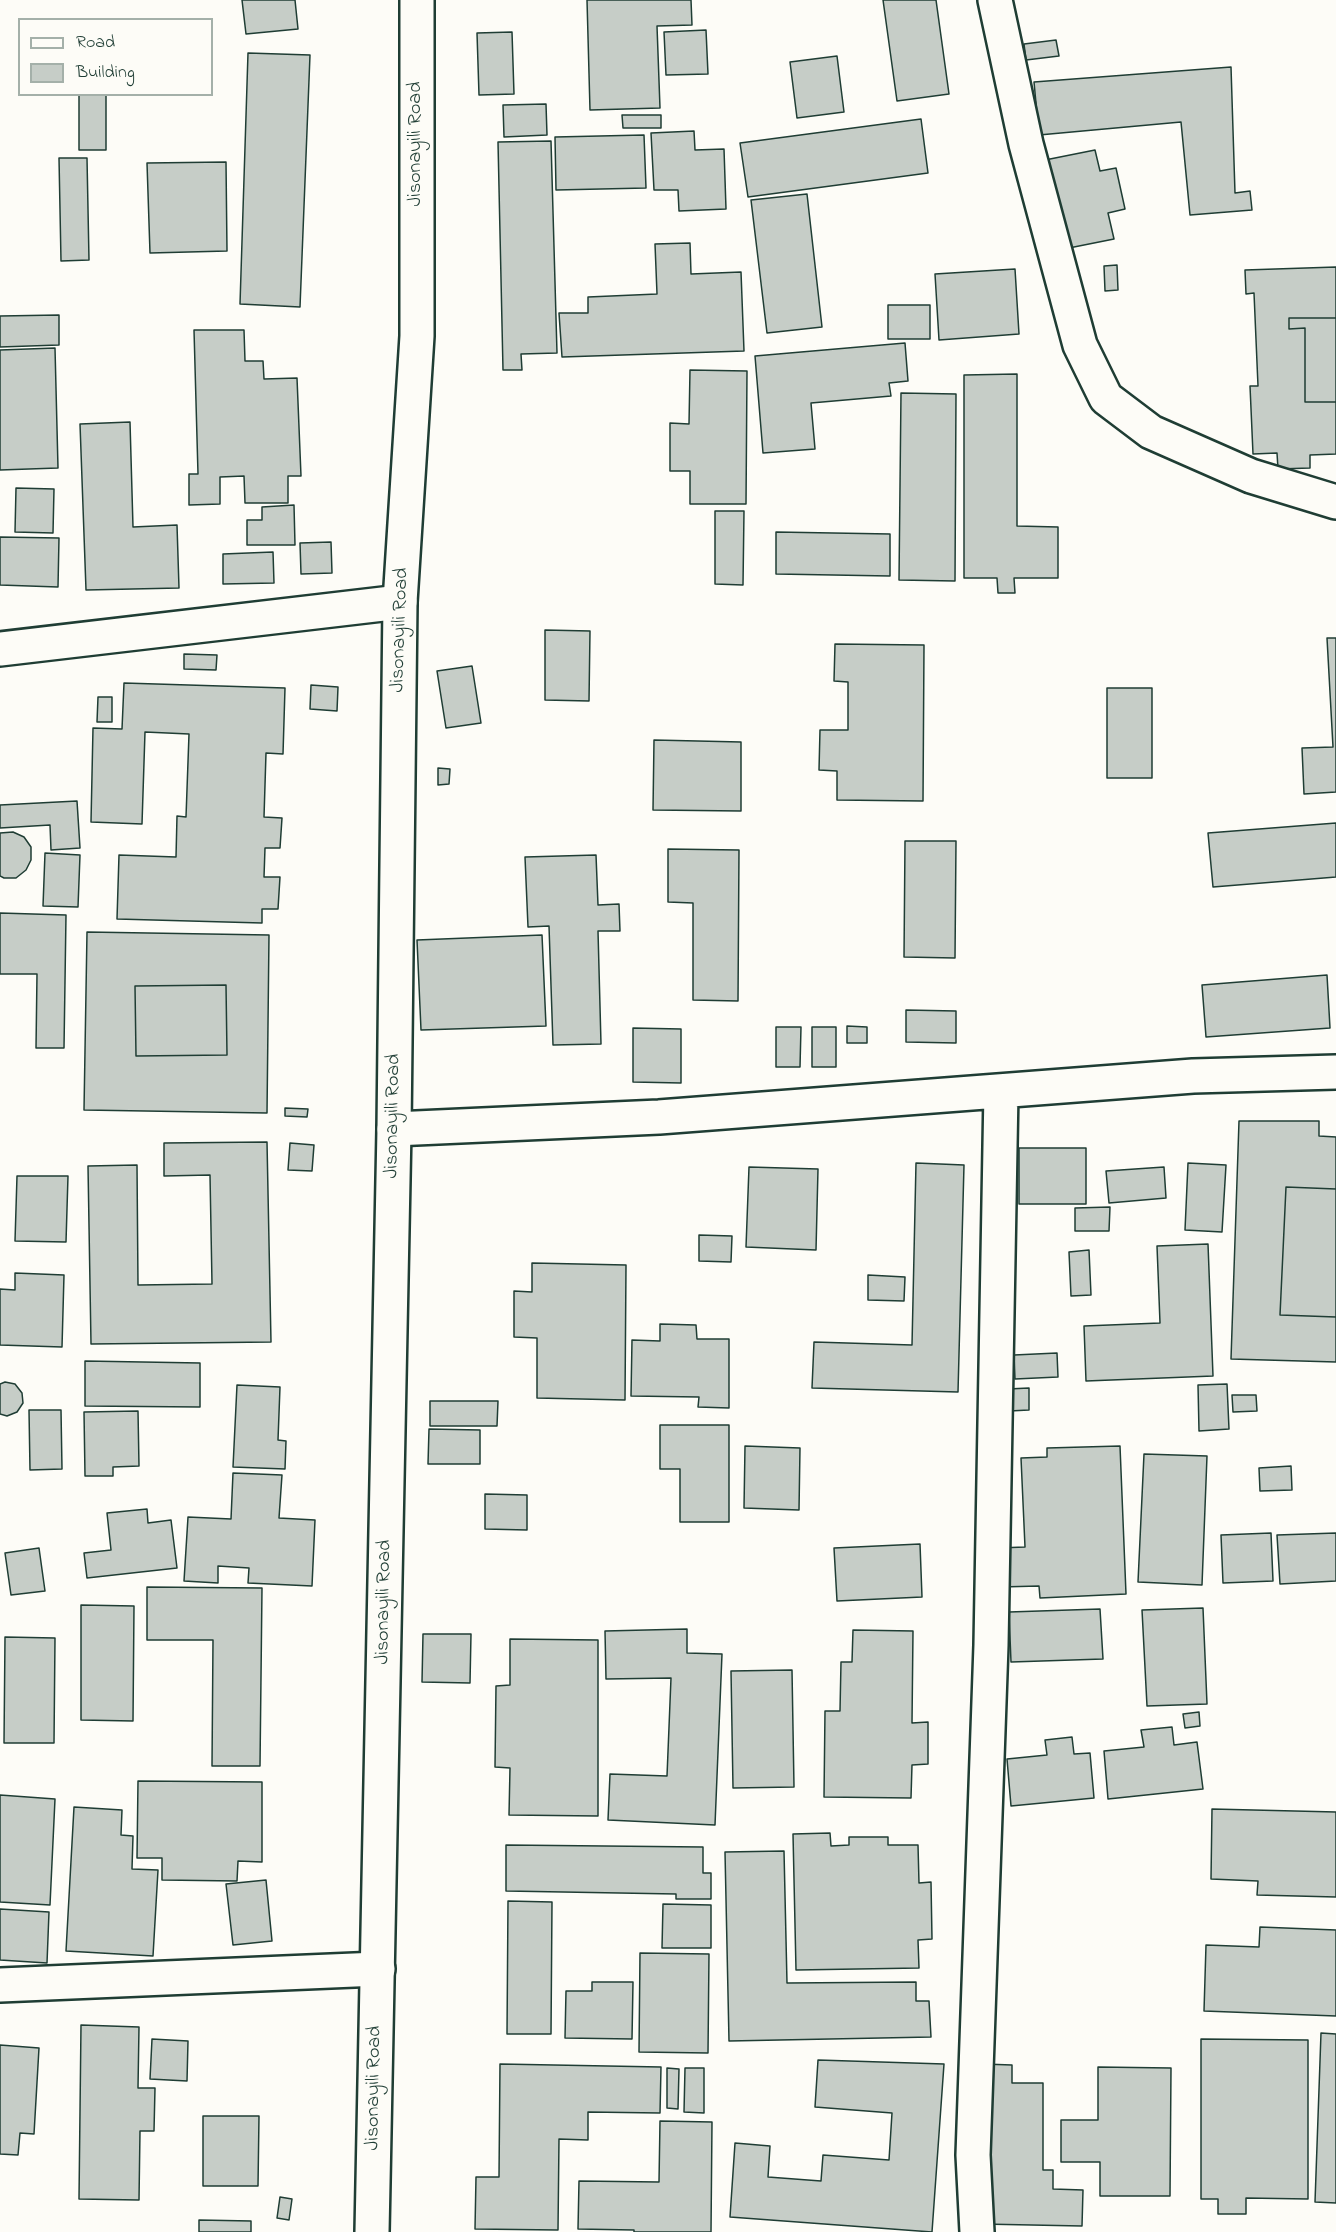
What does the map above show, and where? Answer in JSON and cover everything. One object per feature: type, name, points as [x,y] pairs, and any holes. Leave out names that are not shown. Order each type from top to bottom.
[{"type":"street","name":"Jisonayili Road","points":[[372,2232],[394,1129],[400,602],[417,336],[417,0]]},
{"type":"street","points":[[995,0],[1026,144],[1080,345],[1106,398],[1151,432],[1251,476],[1336,502]]},
{"type":"street","points":[[0,649],[400,602]]},
{"type":"street","points":[[394,1129],[659,1118],[1193,1076],[1336,1072]]},
{"type":"street","points":[[977,2232],[973,2155],[990,1657],[1001,1091]]},
{"type":"street","points":[[0,1985],[378,1969]]},
{"type":"building","points":[[242,0],[295,0],[298,29],[246,34]]},
{"type":"building","points":[[587,0],[691,0],[692,25],[657,26],[660,108],[590,110]]},
{"type":"building","points":[[883,0],[936,0],[949,94],[897,101]]},
{"type":"building","points":[[706,30],[708,74],[666,75],[664,32]]},
{"type":"building","points":[[512,32],[514,94],[479,95],[477,33]]},
{"type":"building","points":[[1056,40],[1059,56],[1026,60],[1024,44]]},
{"type":"building","points":[[248,53],[310,55],[300,307],[240,304]]},
{"type":"building","points":[[837,56],[844,112],[797,118],[790,62]]},
{"type":"building","points":[[1231,67],[1235,193],[1250,191],[1252,210],[1190,215],[1181,122],[1039,135],[1034,82]]},
{"type":"building","points":[[79,96],[106,96],[106,150],[79,150]]},
{"type":"building","points":[[546,104],[547,135],[504,137],[503,105]]},
{"type":"building","points":[[622,115],[661,115],[661,128],[623,128]]},
{"type":"building","points":[[921,119],[928,173],[748,197],[740,143]]},
{"type":"building","points":[[694,131],[695,150],[724,149],[726,209],[679,211],[678,190],[654,190],[651,133]]},
{"type":"building","points":[[644,135],[646,188],[556,190],[555,137]]},
{"type":"building","points":[[551,141],[557,353],[521,354],[522,370],[503,370],[498,142]]},
{"type":"building","points":[[1095,150],[1100,171],[1116,168],[1125,209],[1108,213],[1114,239],[1064,249],[1045,160]]},
{"type":"building","points":[[59,158],[87,158],[89,260],[61,261]]},
{"type":"building","points":[[226,162],[227,251],[150,253],[147,163]]},
{"type":"building","points":[[807,194],[822,327],[767,333],[751,200]]},
{"type":"building","points":[[690,243],[691,274],[741,272],[744,351],[562,357],[559,313],[588,313],[588,297],[657,294],[655,244]]},
{"type":"building","points":[[1117,265],[1118,290],[1105,291],[1104,266]]},
{"type":"building","points":[[1336,267],[1336,318],[1289,318],[1289,329],[1305,328],[1305,402],[1336,402],[1336,454],[1310,455],[1310,468],[1278,469],[1277,453],[1253,454],[1250,386],[1258,386],[1254,293],[1246,294],[1245,270]]},
{"type":"building","points":[[1015,269],[1019,334],[939,340],[935,274]]},
{"type":"building","points":[[888,305],[930,305],[930,339],[888,339]]},
{"type":"building","points":[[59,315],[59,345],[0,347],[0,316]]},
{"type":"building","points":[[1289,318],[1336,318],[1336,402],[1305,402],[1305,328],[1289,329]]},
{"type":"building","points":[[194,330],[244,330],[245,361],[263,361],[264,379],[297,378],[301,476],[288,476],[288,503],[245,503],[244,476],[220,477],[220,504],[189,505],[189,474],[198,474]]},
{"type":"building","points":[[905,343],[908,381],[889,383],[891,396],[811,403],[815,449],[763,453],[755,356]]},
{"type":"building","points":[[55,348],[58,468],[0,470],[0,350]]},
{"type":"building","points":[[690,370],[747,371],[746,504],[690,504],[690,471],[670,471],[670,423],[689,424]]},
{"type":"building","points":[[1017,374],[1017,526],[1058,527],[1058,578],[1014,578],[1015,593],[998,593],[997,578],[964,578],[964,375]]},
{"type":"building","points":[[901,393],[956,394],[955,581],[899,580]]},
{"type":"building","points":[[130,422],[133,527],[177,525],[179,588],[86,590],[80,424]]},
{"type":"building","points":[[16,488],[54,489],[53,533],[15,532]]},
{"type":"building","points":[[294,505],[295,545],[247,545],[247,520],[262,520],[262,507]]},
{"type":"building","points":[[715,511],[744,511],[743,585],[715,584]]},
{"type":"building","points":[[776,532],[890,534],[890,576],[776,574]]},
{"type":"building","points":[[0,537],[59,538],[58,587],[0,585]]},
{"type":"building","points":[[331,542],[332,573],[301,574],[300,543]]},
{"type":"building","points":[[273,552],[274,583],[223,584],[223,554]]},
{"type":"building","points":[[545,630],[590,631],[589,701],[545,700]]},
{"type":"building","points":[[1327,638],[1336,638],[1336,792],[1304,794],[1302,748],[1333,747]]},
{"type":"building","points":[[835,644],[924,645],[923,801],[837,800],[837,771],[819,770],[820,730],[848,730],[848,682],[834,681]]},
{"type":"building","points":[[184,654],[217,655],[216,670],[184,669]]},
{"type":"building","points":[[472,666],[481,723],[446,728],[437,671]]},
{"type":"building","points":[[124,683],[285,688],[283,754],[266,753],[264,817],[282,818],[280,848],[265,848],[264,877],[280,877],[278,909],[262,909],[262,923],[117,919],[119,855],[176,857],[177,816],[186,817],[189,734],[145,732],[142,824],[91,822],[93,728],[122,729]]},
{"type":"building","points":[[311,685],[338,687],[337,711],[310,709]]},
{"type":"building","points":[[1107,688],[1152,688],[1152,778],[1107,778]]},
{"type":"building","points":[[98,697],[112,697],[112,722],[97,722]]},
{"type":"building","points":[[654,740],[741,742],[741,811],[653,810]]},
{"type":"building","points":[[438,768],[450,769],[449,784],[438,785]]},
{"type":"building","points":[[77,801],[80,848],[51,850],[50,825],[0,828],[0,805]]},
{"type":"building","points":[[1336,823],[1336,877],[1213,887],[1208,833]]},
{"type":"building","points":[[13,832],[24,837],[31,847],[31,860],[26,870],[16,878],[4,878],[0,876],[0,833]]},
{"type":"building","points":[[905,841],[956,841],[955,958],[904,957]]},
{"type":"building","points":[[668,849],[739,850],[738,1001],[693,1000],[693,903],[668,902]]},
{"type":"building","points":[[45,853],[80,855],[78,907],[43,906]]},
{"type":"building","points":[[596,855],[598,905],[619,904],[620,931],[598,931],[601,1044],[553,1045],[549,926],[528,927],[525,857]]},
{"type":"building","points":[[0,913],[66,915],[64,1048],[36,1048],[37,974],[0,974]]},
{"type":"building","points":[[87,932],[269,935],[267,1113],[84,1110]],"holes":[[[226,985],[227,1055],[136,1056],[135,986]]]},
{"type":"building","points":[[542,935],[546,1026],[421,1030],[417,940]]},
{"type":"building","points":[[1327,975],[1330,1028],[1206,1037],[1202,985]]},
{"type":"building","points":[[226,985],[227,1055],[136,1056],[135,986]]},
{"type":"building","points":[[906,1010],[956,1011],[956,1043],[906,1042]]},
{"type":"building","points":[[847,1026],[867,1027],[867,1043],[847,1043]]},
{"type":"building","points":[[776,1027],[801,1027],[800,1067],[776,1067]]},
{"type":"building","points":[[812,1027],[836,1027],[836,1067],[812,1067]]},
{"type":"building","points":[[633,1028],[681,1029],[681,1083],[633,1082]]},
{"type":"building","points":[[285,1108],[308,1109],[307,1117],[285,1116]]},
{"type":"building","points":[[1239,1121],[1319,1121],[1319,1136],[1336,1137],[1336,1189],[1286,1187],[1280,1315],[1336,1317],[1336,1362],[1231,1359]]},
{"type":"building","points":[[267,1142],[271,1342],[91,1344],[88,1166],[137,1165],[138,1285],[212,1284],[210,1175],[164,1176],[164,1143]]},
{"type":"building","points":[[290,1143],[314,1145],[312,1171],[288,1170]]},
{"type":"building","points":[[1019,1148],[1086,1148],[1086,1204],[1019,1204]]},
{"type":"building","points":[[916,1163],[964,1165],[958,1392],[812,1388],[814,1342],[912,1345]]},
{"type":"building","points":[[1188,1163],[1226,1165],[1222,1232],[1185,1230]]},
{"type":"building","points":[[749,1167],[818,1169],[816,1250],[746,1247]]},
{"type":"building","points":[[1164,1167],[1166,1198],[1109,1203],[1106,1171]]},
{"type":"building","points":[[17,1176],[68,1176],[66,1242],[15,1241]]},
{"type":"building","points":[[1286,1187],[1336,1189],[1336,1317],[1280,1315]]},
{"type":"building","points":[[1110,1207],[1109,1231],[1075,1231],[1075,1208]]},
{"type":"building","points":[[699,1235],[732,1236],[731,1262],[699,1261]]},
{"type":"building","points":[[1208,1244],[1213,1376],[1086,1381],[1084,1326],[1160,1323],[1157,1246]]},
{"type":"building","points":[[1089,1250],[1091,1295],[1071,1296],[1069,1252]]},
{"type":"building","points":[[532,1263],[626,1265],[625,1400],[537,1398],[537,1338],[514,1337],[514,1291],[532,1292]]},
{"type":"building","points":[[15,1273],[64,1275],[62,1347],[0,1345],[0,1289],[15,1290]]},
{"type":"building","points":[[868,1275],[905,1277],[904,1301],[868,1300]]},
{"type":"building","points":[[660,1324],[696,1325],[697,1339],[729,1339],[729,1408],[698,1407],[699,1397],[631,1396],[632,1340],[660,1341]]},
{"type":"building","points":[[1057,1353],[1058,1377],[1015,1379],[1014,1355]]},
{"type":"building","points":[[85,1361],[200,1363],[200,1407],[85,1406]]},
{"type":"building","points":[[5,1382],[15,1384],[22,1393],[23,1403],[17,1412],[7,1416],[0,1414],[0,1384]]},
{"type":"building","points":[[1227,1384],[1229,1429],[1199,1431],[1198,1385]]},
{"type":"building","points":[[237,1385],[280,1387],[278,1440],[286,1441],[285,1469],[233,1467]]},
{"type":"building","points":[[1029,1388],[1029,1410],[1009,1411],[1008,1389]]},
{"type":"building","points":[[1232,1395],[1256,1395],[1257,1411],[1233,1412]]},
{"type":"building","points":[[430,1401],[498,1401],[497,1426],[430,1426]]},
{"type":"building","points":[[29,1410],[61,1410],[62,1469],[30,1470]]},
{"type":"building","points":[[138,1411],[139,1466],[113,1467],[113,1476],[85,1476],[84,1412]]},
{"type":"building","points":[[660,1425],[729,1425],[729,1522],[680,1522],[680,1469],[660,1469]]},
{"type":"building","points":[[429,1429],[480,1430],[480,1464],[428,1464]]},
{"type":"building","points":[[745,1446],[800,1448],[799,1510],[744,1508]]},
{"type":"building","points":[[1120,1446],[1126,1594],[1040,1598],[1039,1586],[1000,1587],[998,1548],[1025,1547],[1021,1458],[1047,1457],[1047,1448]]},
{"type":"building","points":[[1144,1454],[1207,1456],[1202,1585],[1138,1582]]},
{"type":"building","points":[[1291,1466],[1292,1490],[1260,1491],[1259,1468]]},
{"type":"building","points":[[233,1473],[282,1475],[279,1518],[315,1520],[312,1586],[248,1583],[249,1568],[218,1566],[218,1583],[184,1581],[188,1517],[231,1519]]},
{"type":"building","points":[[485,1494],[527,1495],[527,1530],[485,1529]]},
{"type":"building","points":[[147,1509],[148,1523],[171,1520],[177,1568],[87,1578],[84,1553],[111,1550],[107,1513]]},
{"type":"building","points":[[1271,1533],[1273,1581],[1223,1583],[1221,1535]]},
{"type":"building","points":[[1336,1533],[1336,1581],[1280,1584],[1277,1535]]},
{"type":"building","points":[[920,1544],[922,1597],[837,1601],[834,1548]]},
{"type":"building","points":[[39,1548],[45,1591],[11,1595],[5,1553]]},
{"type":"building","points":[[147,1587],[262,1588],[260,1766],[212,1766],[213,1640],[147,1640]]},
{"type":"building","points":[[81,1605],[134,1606],[133,1721],[81,1720]]},
{"type":"building","points":[[1203,1608],[1207,1704],[1147,1706],[1142,1610]]},
{"type":"building","points":[[1100,1609],[1103,1659],[1011,1662],[1009,1612]]},
{"type":"building","points":[[687,1629],[687,1653],[722,1654],[715,1825],[608,1820],[610,1774],[667,1776],[671,1678],[606,1679],[605,1631]]},
{"type":"building","points":[[853,1630],[913,1631],[912,1723],[928,1722],[928,1764],[912,1765],[911,1798],[824,1797],[825,1711],[840,1711],[841,1662],[852,1662]]},
{"type":"building","points":[[423,1634],[471,1634],[470,1683],[422,1682]]},
{"type":"building","points":[[5,1637],[55,1638],[54,1743],[4,1743]]},
{"type":"building","points":[[510,1639],[598,1640],[598,1816],[509,1815],[510,1768],[495,1767],[496,1686],[510,1685]]},
{"type":"building","points":[[792,1670],[794,1787],[733,1788],[731,1671]]},
{"type":"building","points":[[1199,1712],[1200,1726],[1185,1728],[1183,1714]]},
{"type":"building","points":[[1172,1727],[1174,1745],[1197,1742],[1203,1789],[1108,1799],[1104,1751],[1144,1747],[1141,1730]]},
{"type":"building","points":[[1072,1737],[1074,1754],[1090,1753],[1094,1798],[1011,1806],[1007,1759],[1047,1755],[1045,1740]]},
{"type":"building","points":[[138,1781],[262,1782],[262,1862],[238,1861],[237,1881],[162,1880],[162,1858],[137,1858]]},
{"type":"building","points":[[0,1795],[55,1799],[50,1905],[0,1902]]},
{"type":"building","points":[[74,1807],[122,1810],[121,1835],[133,1836],[132,1869],[158,1870],[153,1956],[66,1951]]},
{"type":"building","points":[[1212,1809],[1336,1812],[1336,1897],[1257,1895],[1258,1881],[1211,1879]]},
{"type":"building","points":[[830,1833],[831,1846],[849,1845],[849,1837],[888,1837],[888,1845],[918,1845],[919,1883],[931,1882],[932,1939],[918,1940],[919,1968],[796,1970],[793,1834]]},
{"type":"building","points":[[506,1845],[703,1847],[703,1873],[711,1873],[711,1899],[676,1899],[676,1894],[506,1891]]},
{"type":"building","points":[[784,1851],[787,1983],[916,1982],[916,2001],[929,2001],[931,2037],[729,2041],[725,1852]]},
{"type":"building","points":[[266,1880],[272,1941],[233,1945],[226,1884]]},
{"type":"building","points":[[508,1901],[552,1902],[551,2034],[507,2034]]},
{"type":"building","points":[[663,1904],[711,1905],[711,1948],[662,1948]]},
{"type":"building","points":[[0,1909],[49,1912],[47,1963],[0,1960]]},
{"type":"building","points":[[1260,1927],[1336,1930],[1336,2016],[1204,2011],[1206,1945],[1259,1947]]},
{"type":"building","points":[[640,1953],[709,1954],[708,2053],[639,2052]]},
{"type":"building","points":[[592,1982],[633,1982],[632,2039],[565,2038],[566,1991],[592,1991]]},
{"type":"building","points":[[81,2025],[139,2027],[138,2088],[155,2088],[154,2131],[140,2131],[139,2200],[79,2199]]},
{"type":"building","points":[[1321,2033],[1336,2034],[1336,2203],[1315,2202]]},
{"type":"building","points":[[152,2039],[188,2041],[187,2081],[150,2079]]},
{"type":"building","points":[[1201,2039],[1308,2040],[1308,2199],[1246,2198],[1246,2214],[1218,2214],[1218,2199],[1201,2199]]},
{"type":"building","points":[[0,2045],[39,2048],[34,2134],[20,2133],[18,2155],[0,2154]]},
{"type":"building","points":[[818,2060],[944,2064],[932,2232],[730,2217],[735,2143],[770,2146],[768,2177],[821,2181],[823,2155],[889,2160],[892,2113],[815,2107]]},
{"type":"building","points":[[500,2064],[661,2067],[660,2113],[588,2112],[588,2140],[559,2139],[558,2230],[475,2229],[476,2177],[499,2177]]},
{"type":"building","points":[[983,2064],[1012,2065],[1012,2083],[1043,2083],[1043,2170],[1053,2170],[1053,2189],[1083,2190],[1082,2226],[981,2224]]},
{"type":"building","points":[[1098,2067],[1171,2068],[1170,2196],[1100,2196],[1100,2162],[1061,2162],[1061,2120],[1098,2120]]},
{"type":"building","points":[[667,2068],[679,2069],[678,2109],[667,2108]]},
{"type":"building","points":[[685,2068],[704,2068],[704,2113],[684,2112]]},
{"type":"building","points":[[203,2116],[259,2116],[258,2186],[203,2186]]},
{"type":"building","points":[[660,2121],[712,2122],[711,2232],[578,2229],[579,2181],[659,2182]]},
{"type":"building","points":[[280,2197],[292,2199],[289,2220],[277,2218]]},
{"type":"building","points":[[199,2220],[251,2221],[251,2232],[199,2232]]}]
